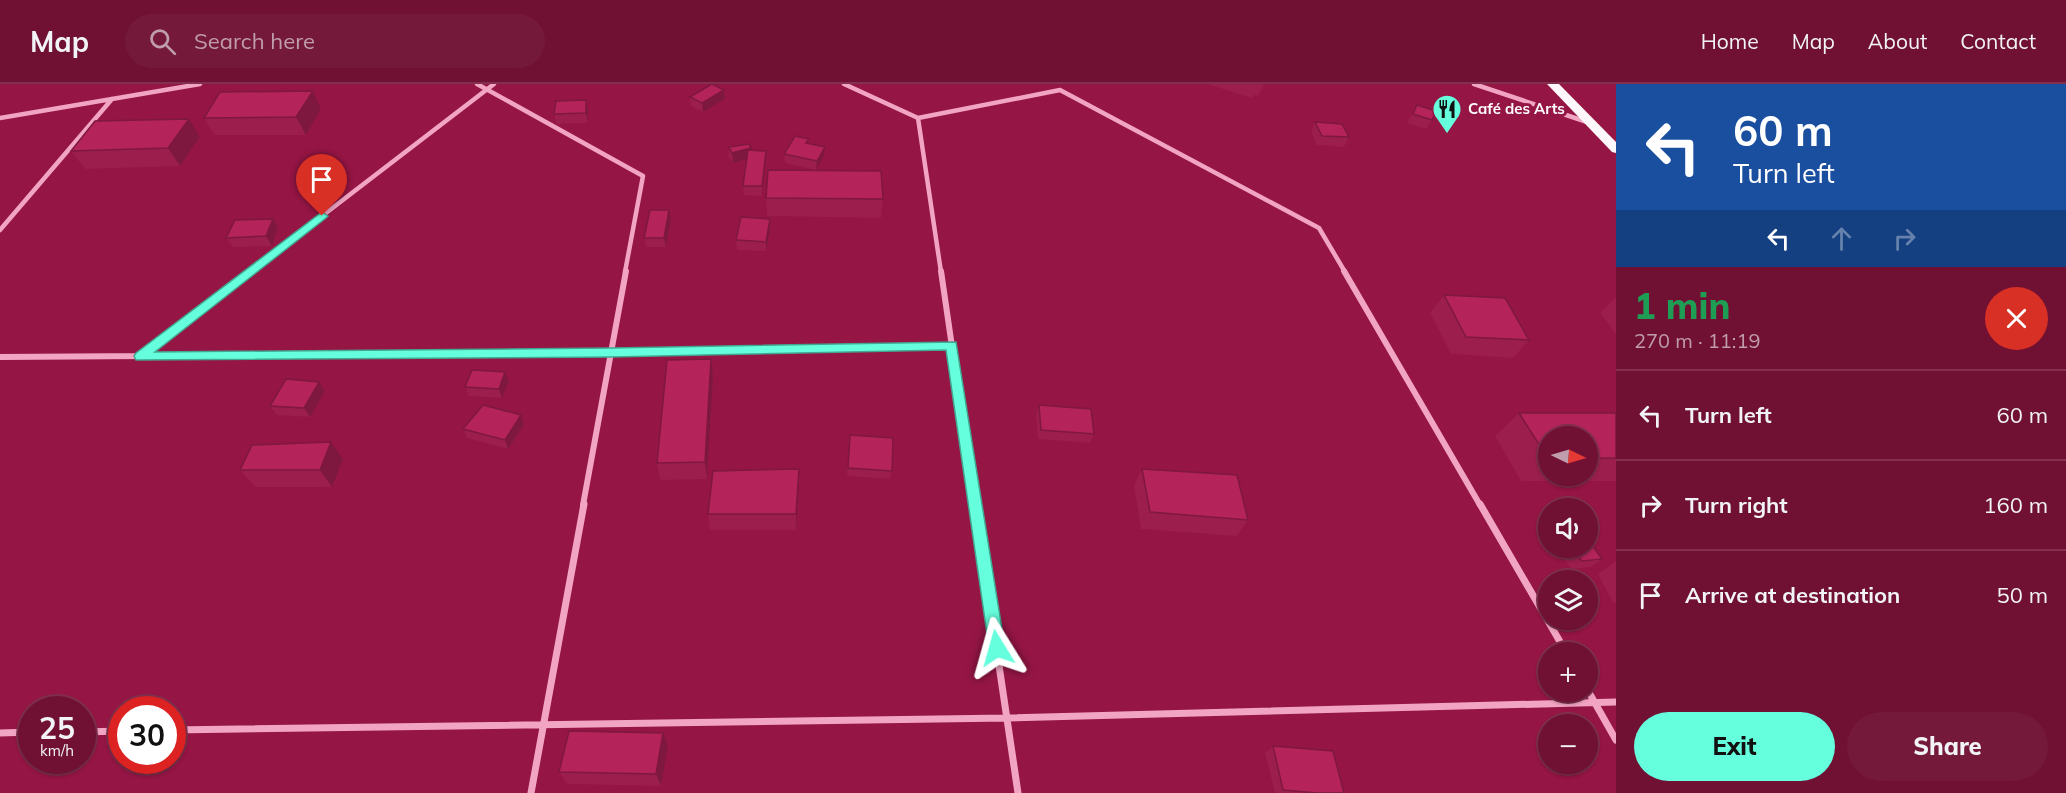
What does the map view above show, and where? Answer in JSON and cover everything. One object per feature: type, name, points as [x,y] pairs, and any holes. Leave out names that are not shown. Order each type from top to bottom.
[{"type":"highway","points":[[1553,84],[1616,149]]},
{"type":"street","points":[[0,118],[200,84]]},
{"type":"street","points":[[477,84],[643,176],[531,793]]},
{"type":"street","points":[[140,356],[494,84]]},
{"type":"street","points":[[844,84],[918,118],[1060,90],[1319,228],[1560,642]]},
{"type":"street","points":[[1474,84],[1589,123]]},
{"type":"street","points":[[0,230],[112,99]]},
{"type":"street","points":[[918,118],[1018,793]]},
{"type":"street","points":[[0,357],[611,353],[952,345]]},
{"type":"street","points":[[186,730],[1007,718],[1616,702]]},
{"type":"street","points":[[1595,703],[1616,740]]},
{"type":"street","points":[[0,733],[18,732]]},
{"type":"building","points":[[712,84],[724,90],[702,103],[690,97]]},
{"type":"building","points":[[313,91],[296,117],[204,118],[220,92]]},
{"type":"building","points":[[586,100],[586,113],[554,114],[556,101]]},
{"type":"building","points":[[1417,105],[1436,111],[1432,120],[1413,114]]},
{"type":"building","points":[[189,119],[168,148],[71,151],[95,121]]},
{"type":"building","points":[[1315,122],[1342,124],[1349,137],[1322,136]]},
{"type":"building","points":[[795,136],[809,139],[806,143],[825,147],[817,161],[784,154]]},
{"type":"building","points":[[749,144],[751,148],[732,153],[729,147]]},
{"type":"building","points":[[748,150],[766,151],[762,186],[743,186]]},
{"type":"building","points":[[768,170],[881,171],[883,199],[766,198]]},
{"type":"building","points":[[650,210],[669,210],[664,238],[644,238]]},
{"type":"building","points":[[741,217],[770,219],[766,242],[736,240]]},
{"type":"building","points":[[273,219],[266,236],[226,238],[235,220]]},
{"type":"building","points":[[1444,295],[1505,298],[1529,340],[1466,337]]},
{"type":"building","points":[[711,359],[705,462],[657,463],[667,360]]},
{"type":"building","points":[[472,370],[505,372],[499,389],[465,387]]},
{"type":"building","points":[[286,379],[319,382],[304,408],[270,406]]},
{"type":"building","points":[[483,405],[521,415],[505,440],[463,429]]},
{"type":"building","points":[[1039,405],[1091,409],[1094,434],[1041,430]]},
{"type":"building","points":[[1519,413],[1616,413],[1616,458],[1598,458],[1598,426],[1538,426],[1538,443]]},
{"type":"building","points":[[850,435],[893,438],[892,471],[848,468]]},
{"type":"building","points":[[331,442],[320,470],[240,470],[252,445]]},
{"type":"building","points":[[799,469],[796,514],[708,514],[713,471]]},
{"type":"building","points":[[1142,469],[1237,475],[1248,520],[1150,512]]},
{"type":"building","points":[[1598,553],[1602,559],[1582,561],[1580,558],[1598,558]]},
{"type":"building","points":[[569,731],[663,733],[656,774],[559,772]]},
{"type":"building","points":[[1273,746],[1333,751],[1344,793],[1283,790]]},
{"type":"place","name":"Café des Arts","points":[[1447,134]]},
{"type":"route","points":[[322,216],[140,356],[611,353],[952,345],[997,648]]}]
